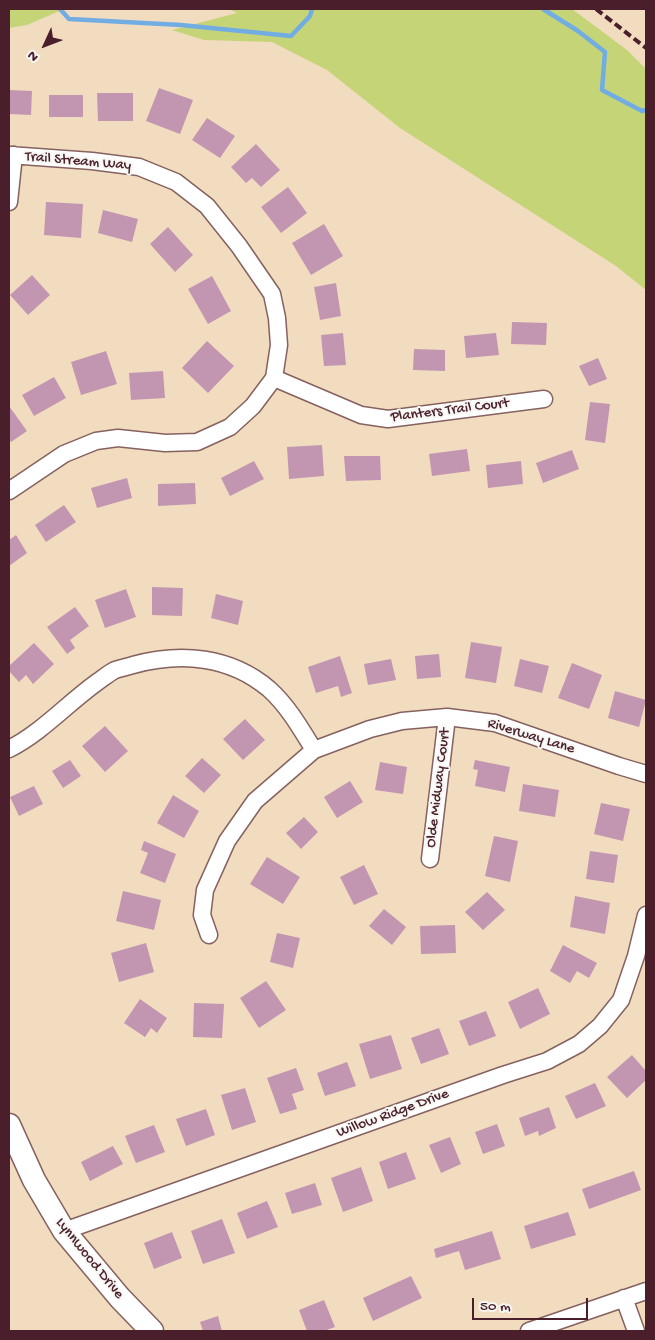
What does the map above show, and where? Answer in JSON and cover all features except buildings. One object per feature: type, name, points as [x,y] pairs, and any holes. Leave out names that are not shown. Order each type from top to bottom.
[{"type":"street","points":[[9,202],[11,155]]},
{"type":"street","name":"Trail Stream Way","points":[[9,491],[64,454],[96,441],[118,438],[165,443],[197,442],[230,427],[253,406],[274,378],[279,345],[277,318],[272,294],[239,246],[207,206],[176,182],[139,167],[92,161],[11,155]]},
{"type":"street","name":"Planters Trail Court","points":[[274,378],[361,415],[388,419],[544,399]]},
{"type":"street","points":[[9,749],[22,743],[114,670],[148,661],[182,657],[215,660],[243,672],[269,690],[295,720],[314,750]]},
{"type":"street","name":"Riverway Lane","points":[[209,935],[202,915],[205,890],[227,841],[255,801],[314,750],[370,728],[402,721],[447,717],[495,723],[646,774]]},
{"type":"street","name":"Olde Midway Court","points":[[430,859],[447,717]]},
{"type":"street","name":"Willow Ridge Drive","points":[[64,1231],[494,1078],[547,1061],[580,1044],[600,1026],[621,1000],[636,956],[646,915]]},
{"type":"street","name":"Lynnwood Drive","points":[[9,1125],[34,1180],[64,1231],[120,1298],[152,1331]]},
{"type":"street","points":[[529,1331],[646,1291]]},
{"type":"street","points":[[624,1298],[636,1331]]},
{"type":"green space","points":[[9,9],[64,9],[27,25],[9,28]]},
{"type":"green space","points":[[229,9],[572,9],[627,50],[646,69],[646,290],[616,266],[400,128],[327,70],[272,42],[204,40],[172,30],[237,13]]},
{"type":"waterway","points":[[60,9],[69,19],[181,25],[291,36],[310,16],[312,9]]},
{"type":"waterway","points":[[543,9],[578,31],[605,52],[602,90],[642,111],[646,110]]},
{"type":"railway","points":[[596,9],[646,48]]}]
